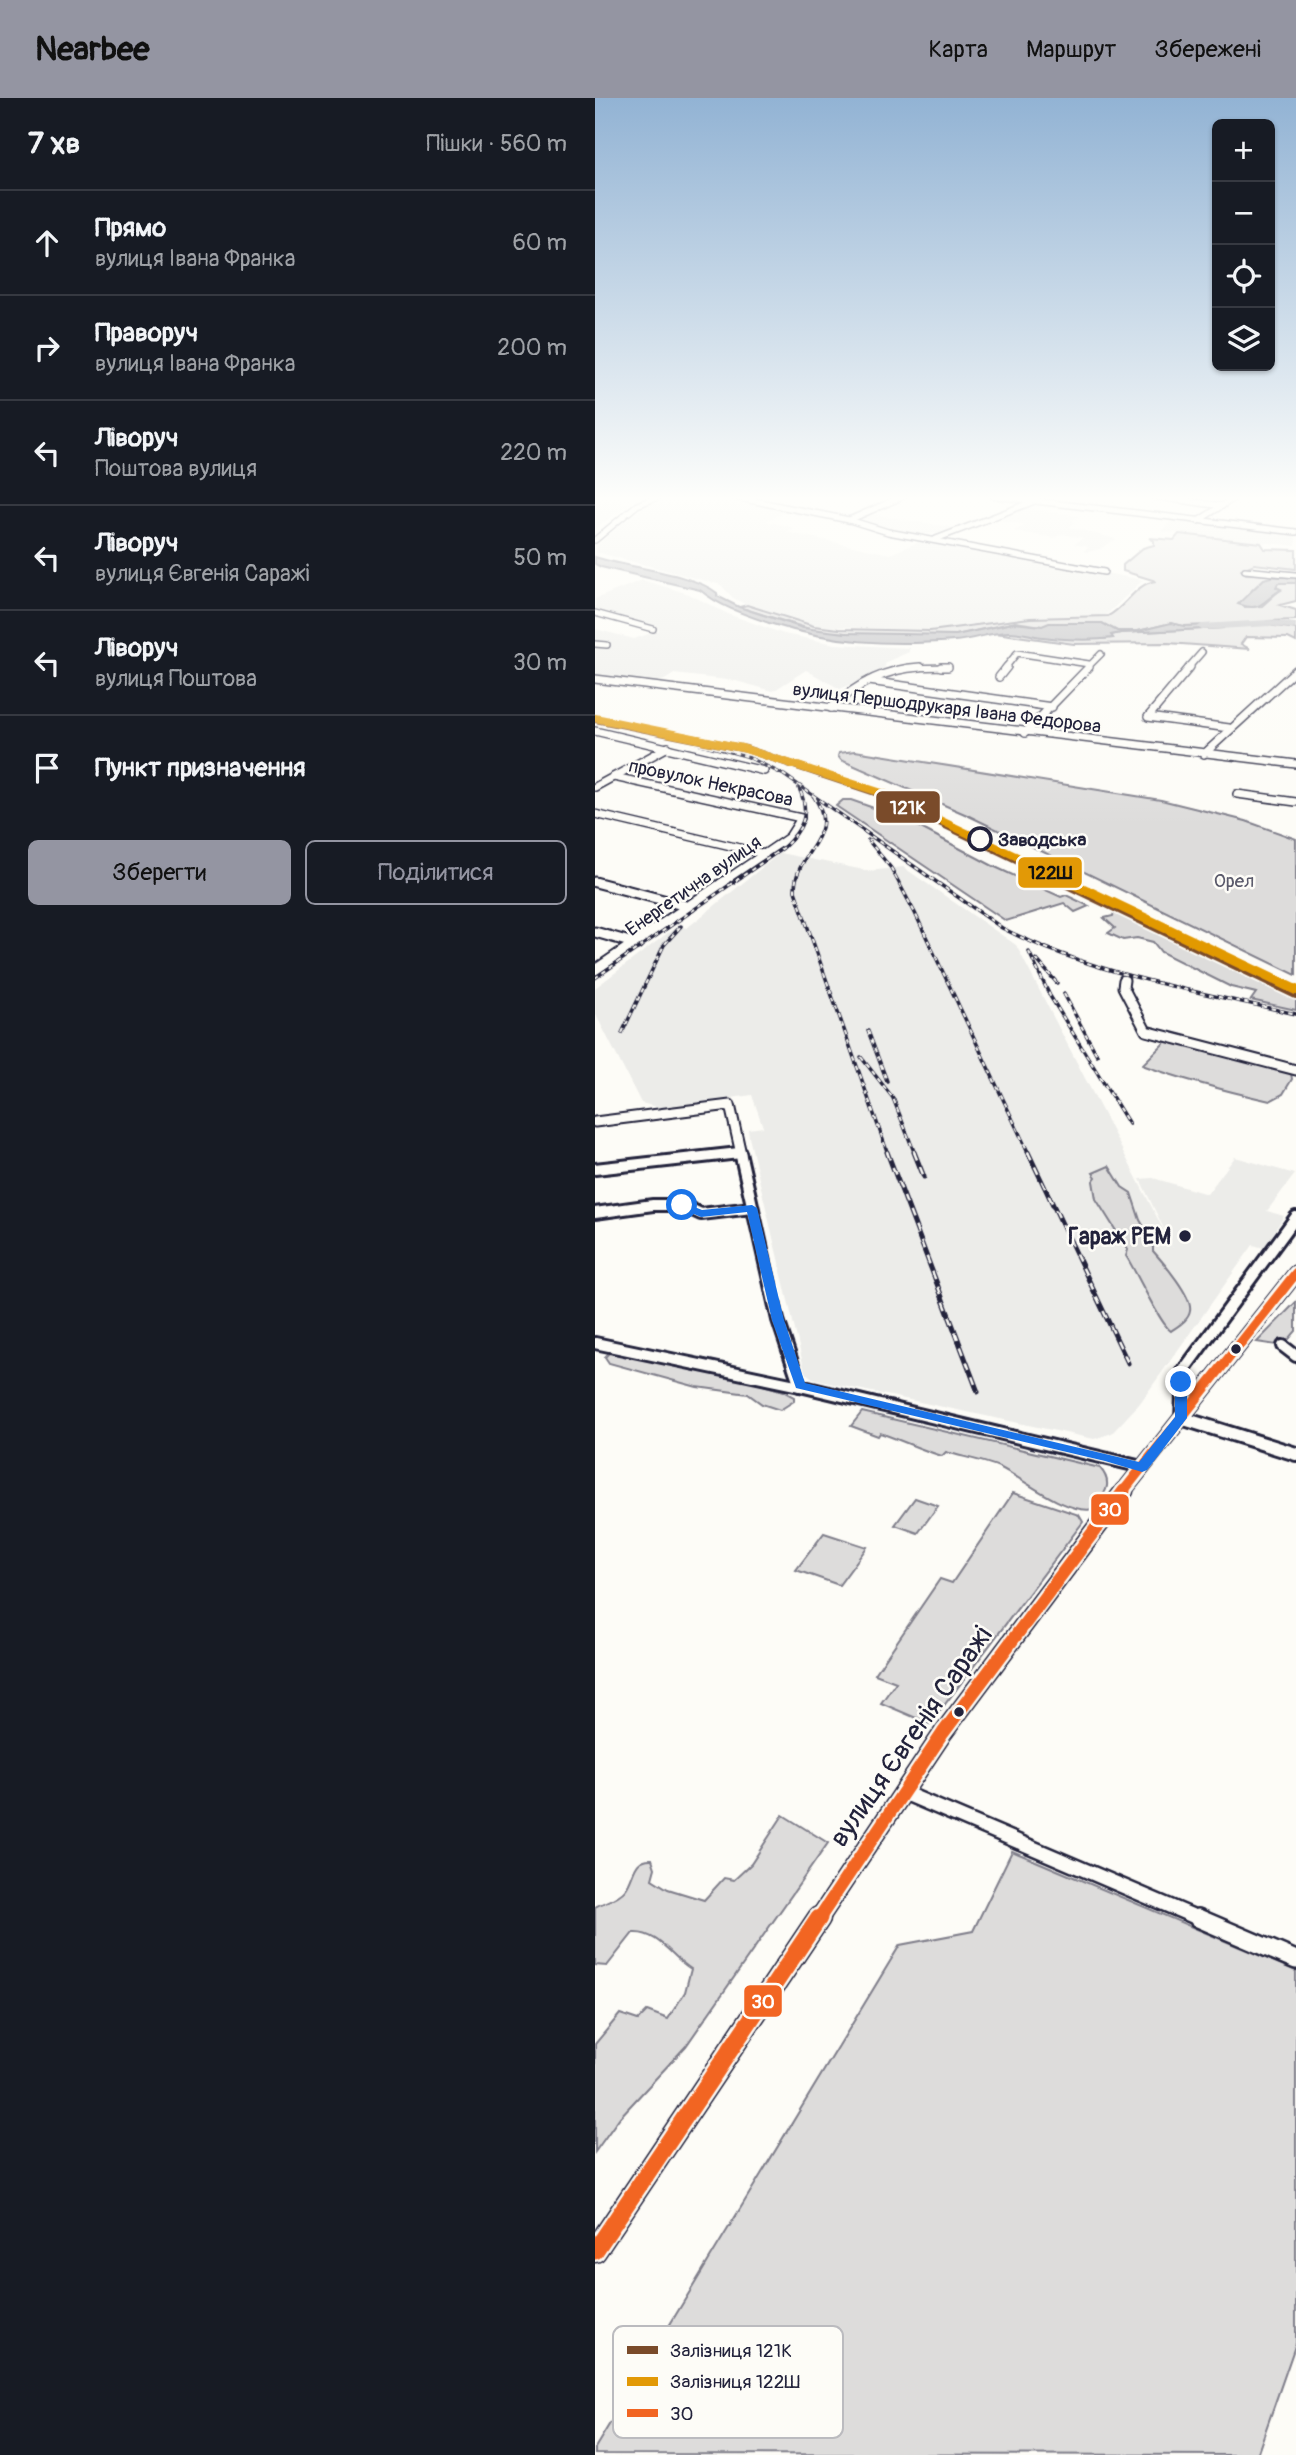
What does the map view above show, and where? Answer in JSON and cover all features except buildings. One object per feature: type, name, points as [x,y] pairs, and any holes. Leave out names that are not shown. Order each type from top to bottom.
[{"type":"main road","name":"вулиця Євгенія Саражі","points":[[595,2251],[950,1724],[1142,1467],[1296,1273]]},
{"type":"main road","points":[[1181,1418],[1296,1454]]},
{"type":"street","points":[[595,613],[653,629]]},
{"type":"street","points":[[595,644],[607,645]]},
{"type":"street","points":[[1202,652],[1148,717],[1229,728]]},
{"type":"street","points":[[999,677],[1017,653],[1089,664]]},
{"type":"street","points":[[1025,733],[1101,654]]},
{"type":"street","points":[[831,708],[840,698],[899,668],[948,667]]},
{"type":"street","points":[[1204,754],[1229,728],[1296,670]]},
{"type":"street","name":"вулиця Першодрукаря Івана Федорова","points":[[595,679],[1296,764]]},
{"type":"street","points":[[869,681],[1052,707]]},
{"type":"street","points":[[595,731],[764,771]]},
{"type":"street","points":[[597,784],[668,747]]},
{"type":"street","name":"провулок Некрасова","points":[[614,777],[801,818]]},
{"type":"street","points":[[1237,794],[1296,802]]},
{"type":"street","points":[[595,814],[765,854]]},
{"type":"street","name":"Енергетична вулиця","points":[[595,970],[637,944],[789,837],[801,818]]},
{"type":"street","points":[[595,883],[690,907]]},
{"type":"street","points":[[595,932],[637,944]]},
{"type":"street","points":[[1124,979],[1123,988],[1146,1031],[1296,1070]]},
{"type":"street","points":[[595,1122],[730,1105],[778,1320],[800,1386]]},
{"type":"street","points":[[595,1169],[739,1153]]},
{"type":"street","points":[[595,1213],[653,1205],[682,1205],[701,1214],[752,1208]]},
{"type":"street","points":[[1181,1418],[1183,1371],[1296,1217]]},
{"type":"street","points":[[595,1343],[800,1386],[1142,1467]]},
{"type":"street","points":[[1283,1346],[1296,1356]]},
{"type":"street","points":[[902,1792],[1296,1960]]},
{"type":"shaded area","points":[[595,606],[712,606],[784,634],[835,644],[909,648],[909,652],[886,662],[884,670],[840,689],[806,670],[773,691],[736,681],[674,674],[658,684],[595,676],[595,629],[634,639],[660,630],[595,610]]},
{"type":"shaded area","points":[[725,606],[737,606],[803,628],[845,633],[956,635],[1013,623],[1042,626],[1049,623],[1102,623],[1117,631],[1138,631],[1171,623],[1184,626],[1222,625],[1223,628],[1120,633],[1111,635],[1113,638],[1096,640],[1061,639],[1011,632],[954,641],[883,643],[815,635]]},
{"type":"shaded area","points":[[750,606],[1116,606],[1104,617],[1030,618],[930,631],[814,626]]},
{"type":"shaded area","points":[[780,853],[869,871],[903,867],[1016,945],[1174,1250],[1140,1179],[1153,1178],[1207,1194],[1235,1157],[1295,1174],[1267,1211],[1284,1216],[1264,1248],[1253,1245],[1140,1403],[1112,1433],[1094,1439],[815,1380],[805,1372],[749,1137],[748,1129],[763,1127],[752,1095],[661,1108],[641,1103],[595,1013],[595,988],[677,926],[687,928]]},
{"type":"green space","points":[[750,606],[814,626],[930,631],[1030,618],[1108,616],[1120,607],[1283,606],[1296,610],[1296,620],[1268,621],[1261,624],[1296,629],[1296,642],[1288,638],[1246,637],[1241,644],[1250,649],[1168,643],[1074,644],[995,633],[1024,632],[1098,639],[1113,638],[1111,635],[1121,633],[1223,628],[1222,625],[1184,626],[1171,623],[1138,631],[1117,631],[1102,623],[1042,626],[1015,622],[956,635],[873,635],[816,631],[739,607]]},
{"type":"green space","name":"Орел","points":[[855,751],[1161,800],[1246,821],[1296,839],[1296,975],[967,815],[841,760],[838,756],[839,753]]},
{"type":"green space","points":[[843,800],[851,800],[902,818],[993,866],[1061,897],[1066,895],[1089,906],[1075,912],[1064,903],[1006,921],[836,806]]},
{"type":"green space","points":[[1114,912],[1296,1000],[1296,1010],[1251,1000],[1256,993],[1231,987],[1161,952],[1153,942],[1137,938],[1123,940],[1108,933],[1115,928],[1104,918],[1113,916]]},
{"type":"green space","points":[[1166,1041],[1291,1073],[1292,1079],[1283,1094],[1270,1101],[1205,1085],[1142,1065]]},
{"type":"green space","points":[[1109,1166],[1122,1187],[1131,1193],[1140,1220],[1153,1242],[1153,1251],[1187,1297],[1190,1305],[1188,1317],[1171,1331],[1155,1309],[1126,1256],[1128,1250],[1096,1199],[1093,1181],[1096,1177],[1093,1173]]},
{"type":"green space","points":[[1296,1302],[1296,1331],[1283,1346],[1257,1342]]},
{"type":"green space","points":[[612,1350],[699,1371],[718,1372],[783,1391],[794,1397],[794,1401],[780,1410],[762,1404],[748,1394],[697,1387],[609,1363],[605,1357]]},
{"type":"green space","points":[[862,1412],[1100,1468],[1107,1479],[1106,1489],[1094,1509],[1071,1507],[1045,1495],[999,1467],[946,1452],[942,1456],[880,1433],[878,1436],[851,1426]]},
{"type":"green space","points":[[1013,1493],[1079,1515],[1083,1522],[930,1724],[881,1703],[896,1682],[875,1674],[940,1579],[952,1583]]},
{"type":"green space","points":[[915,1498],[938,1506],[918,1533],[895,1525]]},
{"type":"green space","points":[[824,1533],[867,1547],[839,1585],[796,1570]]},
{"type":"green space","points":[[783,1815],[828,1843],[686,2046],[620,2117],[595,2152],[595,2044],[620,2014],[638,2020],[647,2011],[668,2019],[685,1992],[691,1969],[650,1936],[633,1933],[607,1966],[595,1965],[595,1907],[622,1893],[637,1865],[652,1859],[655,1868],[652,1879],[668,1889],[704,1900],[724,1878],[734,1880],[751,1864]]},
{"type":"green space","points":[[1012,1851],[1296,1971],[1296,2343],[1257,2455],[595,2454],[595,2448],[613,2418],[613,2438],[843,2438],[843,2326],[669,2326],[900,1945],[973,1931]]},
{"type":"waterway","points":[[1202,627],[1270,623],[1296,626]]},
{"type":"railway","points":[[690,741],[746,756],[784,775],[1002,928],[1037,944],[1109,970],[1296,1014]]},
{"type":"railway","points":[[595,978],[783,848],[796,834],[803,821],[803,797],[799,788]]},
{"type":"railway","points":[[814,797],[823,823],[815,844],[801,865],[795,891],[888,1154]]},
{"type":"railway","points":[[868,840],[891,868],[915,913],[1029,1154]]},
{"type":"railway","points":[[622,1033],[664,945],[681,926]]},
{"type":"railway","points":[[1029,952],[1050,996],[1129,1124]]},
{"type":"railway","points":[[1036,959],[1057,983]]},
{"type":"railway","points":[[1064,994],[1097,1055]]},
{"type":"railway","points":[[868,1031],[887,1081]]},
{"type":"railway","points":[[861,1057],[893,1098],[915,1154]]},
{"type":"railway","points":[[887,1152],[978,1392]]},
{"type":"railway","points":[[914,1152],[924,1177]]},
{"type":"railway","points":[[1028,1152],[1128,1363]]},
{"type":"rail line","name":"122Ш","points":[[595,718],[742,748],[885,794],[1296,990]]},
{"type":"rail line","name":"121К","points":[[595,719],[746,749],[881,794],[1296,994]]},
{"type":"transit line","name":"30","points":[[595,2251],[943,1733],[1142,1467],[1296,1273]]},
{"type":"place","name":"Заводська","points":[[980,839]]},
{"type":"place","name":"Гараж РЕМ","points":[[1185,1236]]},
{"type":"route","points":[[682,1205],[701,1214],[752,1208],[778,1320],[800,1386],[1142,1467],[1181,1418],[1181,1382]]}]
